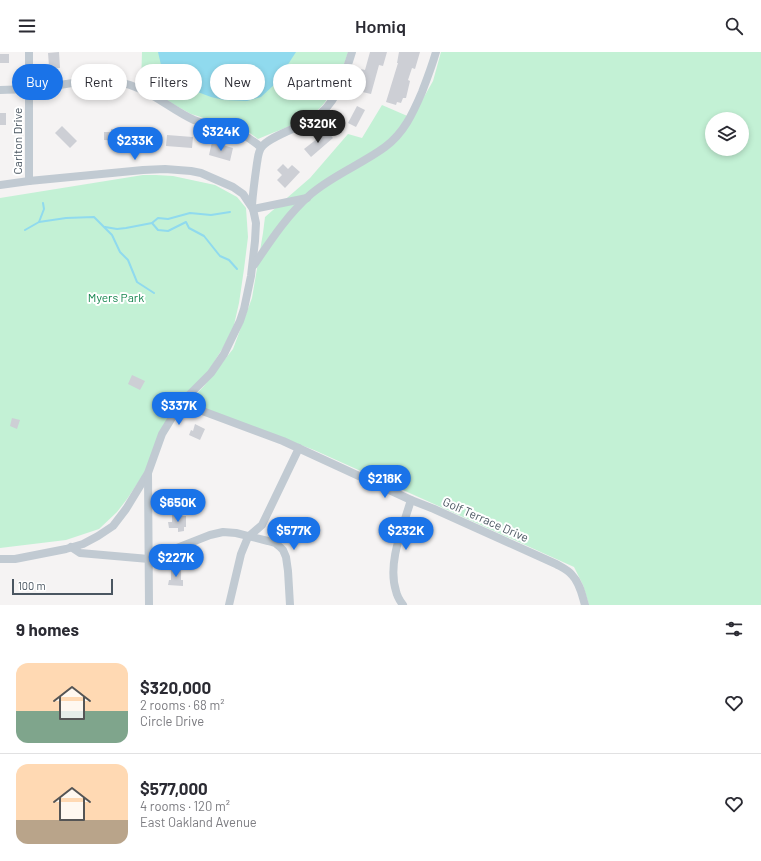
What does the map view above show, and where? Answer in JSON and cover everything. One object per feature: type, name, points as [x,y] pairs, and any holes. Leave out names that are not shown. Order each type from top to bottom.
[{"type":"street","name":"Carlton Drive","points":[[29,52],[29,64]]},
{"type":"street","points":[[252,207],[257,165],[261,147],[268,141],[314,119],[332,102],[346,73],[352,52]]},
{"type":"street","points":[[252,267],[279,229],[308,197],[330,180],[386,146],[401,131],[412,116],[432,69],[436,52]]},
{"type":"street","points":[[63,85],[81,82],[109,81],[131,85],[147,92],[170,108],[196,121],[230,128],[246,136],[261,147]]},
{"type":"street","points":[[0,90],[12,90]]},
{"type":"street","name":"Carlton Drive","points":[[29,100],[29,181]]},
{"type":"street","points":[[0,185],[143,170],[165,169],[191,171],[233,187],[243,194],[252,207],[256,223],[252,267],[244,309],[240,321],[224,354],[211,373],[181,403],[162,434],[148,473],[126,509],[113,526],[88,541],[71,547],[15,559],[0,560]]},
{"type":"street","points":[[252,207],[308,197]]},
{"type":"street","name":"Golf Terrace Drive","points":[[181,403],[299,448],[411,500],[556,564],[572,574],[576,579],[585,605]]},
{"type":"street","points":[[229,605],[241,554],[248,537],[262,525],[299,448]]},
{"type":"street","points":[[148,473],[149,605]]},
{"type":"street","points":[[403,605],[396,591],[393,580],[393,571],[398,542],[411,500]]},
{"type":"street","points":[[71,547],[80,553],[149,559],[210,535],[223,532],[236,533],[275,543],[283,550],[286,557],[290,605]]},
{"type":"green space","points":[[142,52],[348,52],[344,64],[273,64],[273,100],[327,100],[314,113],[301,121],[258,139],[247,131],[233,125],[191,114],[167,100],[202,100],[202,64],[142,64]]},
{"type":"green space","points":[[441,52],[761,52],[761,605],[589,605],[583,585],[574,567],[314,450],[188,403],[204,386],[233,349],[252,298],[265,217],[310,178],[348,134],[362,138],[382,105],[412,118],[433,81]]},
{"type":"green space","name":"Myers Park","points":[[143,175],[173,176],[215,185],[237,197],[246,208],[248,237],[239,303],[234,325],[224,346],[206,375],[185,397],[145,472],[117,512],[99,529],[66,540],[0,548],[0,198]]},
{"type":"water","points":[[158,52],[296,52],[288,64],[273,64],[273,86],[265,93],[265,64],[210,64],[210,97],[202,94],[202,64],[161,64]]},
{"type":"water","points":[[224,100],[250,100],[247,101]]},
{"type":"building","points":[[59,52],[60,64],[49,64],[48,53]]},
{"type":"building","points":[[370,52],[387,52],[383,66],[379,65],[371,94],[366,93],[366,66]]},
{"type":"building","points":[[399,52],[420,52],[415,69],[412,68],[408,80],[410,81],[406,98],[403,98],[401,103],[397,102],[396,105],[386,102],[398,63]]},
{"type":"building","points":[[0,54],[9,54],[9,63],[0,63]]},
{"type":"building","points":[[357,106],[365,110],[356,127],[348,123]]},
{"type":"building","points":[[0,113],[6,113],[6,125],[0,125]]},
{"type":"building","points":[[62,126],[77,141],[70,148],[55,133]]},
{"type":"building","points":[[111,129],[119,130],[119,133],[125,133],[125,141],[104,140],[104,132],[111,132]]},
{"type":"building","points":[[327,131],[333,138],[311,157],[304,149]]},
{"type":"building","points":[[167,135],[193,137],[192,148],[166,146]]},
{"type":"building","points":[[212,142],[233,148],[230,161],[209,155]]},
{"type":"building","points":[[283,164],[288,169],[292,165],[300,172],[285,188],[277,180],[282,175],[277,170]]},
{"type":"building","points":[[132,375],[145,381],[140,390],[128,384]]},
{"type":"building","points":[[12,418],[20,420],[17,429],[10,426]]},
{"type":"building","points":[[195,424],[205,429],[200,440],[189,435],[191,430],[193,431]]},
{"type":"building","points":[[172,514],[186,516],[186,527],[184,527],[184,531],[178,532],[178,528],[169,528],[168,522],[172,522]]},
{"type":"building","points":[[171,568],[181,568],[181,580],[183,580],[183,586],[168,585],[169,580],[171,580]]},
{"type":"waterway","points":[[39,222],[44,209],[43,203]]},
{"type":"waterway","points":[[105,227],[117,229],[126,228],[152,223],[158,218],[168,219],[190,213],[211,215],[230,212]]},
{"type":"waterway","points":[[25,230],[39,222],[66,218],[94,217],[112,235],[120,252],[128,260],[137,282],[154,293]]},
{"type":"waterway","points":[[152,223],[158,230],[168,231],[186,222],[189,228],[204,236],[220,256],[229,260],[237,269]]}]
